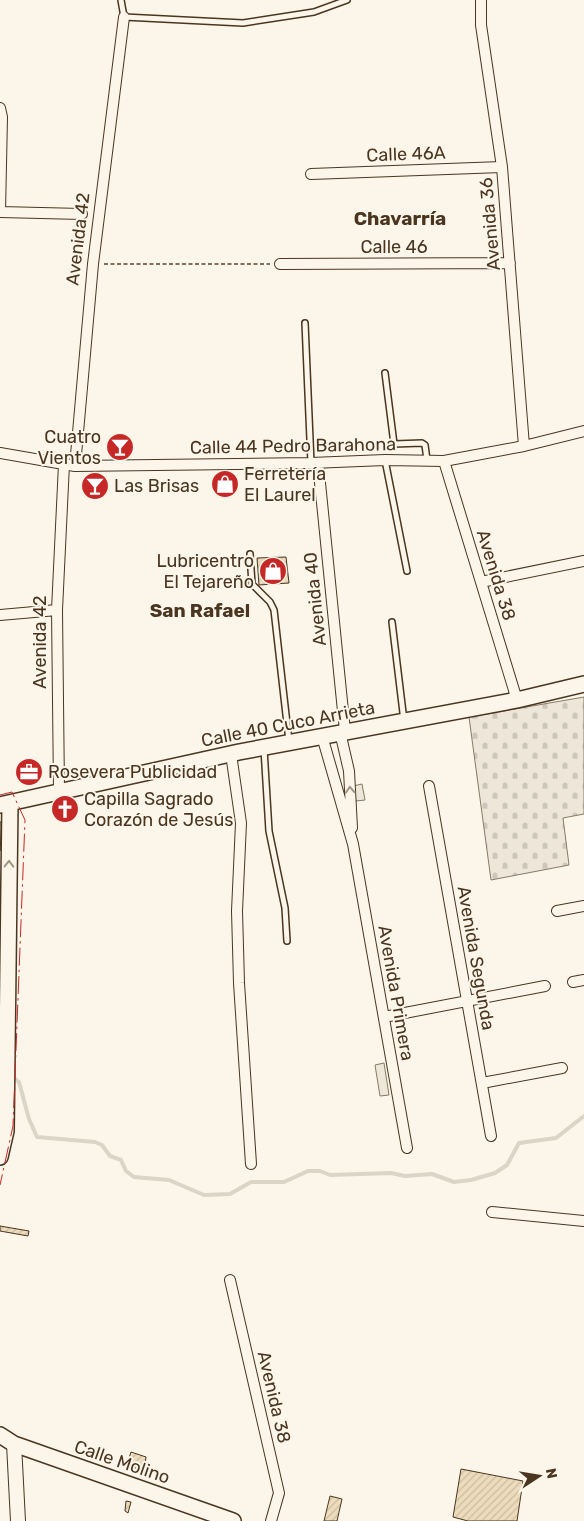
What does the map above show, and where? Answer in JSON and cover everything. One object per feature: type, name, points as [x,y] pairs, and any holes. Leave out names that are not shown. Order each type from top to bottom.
[{"type":"main road","name":"Calle 40 Cuco Arrieta","points":[[5,804],[59,790],[231,754],[517,700],[584,684]]},
{"type":"main road","points":[[0,1157],[6,1131],[5,804]]},
{"type":"main road","name":"Calle Molino","points":[[0,1435],[14,1444],[233,1521]]},
{"type":"street","name":"Avenida 36","points":[[481,0],[481,25],[502,167],[524,446]]},
{"type":"street","name":"Avenida 42","points":[[75,466],[93,264],[124,17]]},
{"type":"street","points":[[0,108],[0,212],[82,214]]},
{"type":"street","name":"Calle 46A","points":[[311,174],[502,167]]},
{"type":"street","name":"Calle 46","points":[[280,264],[510,262]]},
{"type":"street","name":"Calle 44 Pedro Barahona","points":[[0,453],[75,466],[314,463],[385,460],[444,461],[524,446],[584,431]]},
{"type":"street","name":"Avenida 38","points":[[444,461],[517,700]]},
{"type":"street","name":"Avenida 40","points":[[314,463],[342,732]]},
{"type":"street","name":"Avenida 42","points":[[59,790],[58,610],[64,464]]},
{"type":"street","points":[[481,582],[584,561]]},
{"type":"street","points":[[0,615],[58,610]]},
{"type":"street","name":"Avenida Primera","points":[[342,732],[349,771],[353,844]]},
{"type":"street","name":"Avenida Primera","points":[[322,736],[353,844],[407,1148]]},
{"type":"street","points":[[231,754],[241,823],[241,858],[237,911],[239,983],[252,1164]]},
{"type":"street","name":"Avenida Segunda","points":[[429,786],[491,1136]]},
{"type":"street","points":[[557,911],[584,906]]},
{"type":"street","points":[[572,982],[584,980]]},
{"type":"street","points":[[384,1016],[545,986]]},
{"type":"street","points":[[482,1083],[562,1068]]},
{"type":"street","points":[[492,1212],[584,1221]]},
{"type":"street","name":"Avenida 38","points":[[230,1280],[279,1493],[271,1521]]},
{"type":"street","points":[[14,1444],[18,1521]]},
{"type":"lane","points":[[121,0],[124,17],[243,23],[314,12],[347,0]]},
{"type":"lane","points":[[305,324],[314,463]]},
{"type":"lane","points":[[385,372],[394,444],[422,443],[425,445],[426,460]]},
{"type":"lane","points":[[385,460],[407,571]]},
{"type":"lane","points":[[250,554],[252,584],[270,602],[274,610],[289,743]]},
{"type":"lane","points":[[392,622],[404,721]]},
{"type":"lane","points":[[264,748],[269,831],[285,908],[287,941]]},
{"type":"path","points":[[93,264],[280,264]]},
{"type":"green space","points":[[584,697],[584,814],[563,818],[569,865],[491,880],[469,717]]},
{"type":"shaded area","points":[[362,784],[365,800],[356,801],[353,786]]},
{"type":"shaded area","points":[[384,1063],[389,1095],[380,1096],[375,1065]]},
{"type":"building","name":"Lubricentro El Tejareño","points":[[286,557],[289,583],[259,585],[257,558]]},
{"type":"building","name":"Capilla Sagrado Corazón de Jesús","points":[[70,798],[72,819],[61,820],[59,800]]},
{"type":"building","points":[[0,822],[2,822],[0,851]]},
{"type":"building","points":[[0,1226],[29,1231],[28,1236],[0,1231]]},
{"type":"building","points":[[131,1452],[146,1457],[144,1472],[127,1464]]},
{"type":"building","points":[[461,1469],[523,1481],[517,1521],[468,1521],[453,1517]]},
{"type":"building","points":[[330,1496],[342,1499],[337,1521],[324,1521]]},
{"type":"building","points":[[126,1501],[131,1502],[128,1513],[125,1511]]},
{"type":"waterway","points":[[10,1075],[19,1082],[29,1119],[37,1137],[95,1142],[102,1145],[110,1156],[121,1160],[126,1171],[134,1177],[169,1180],[204,1195],[230,1194],[251,1182],[284,1182],[308,1171],[320,1171],[330,1175],[391,1173],[405,1176],[432,1174],[454,1182],[471,1180],[495,1173],[507,1165],[519,1143],[556,1138],[584,1116]]},
{"type":"power","points":[[0,795],[12,792],[25,820],[13,1126],[0,1185]]},
{"type":"place","name":"Cuatro Vientos","points":[[120,447]]},
{"type":"place","name":"Ferretería El Laurel","points":[[225,484]]},
{"type":"place","name":"Las Brisas","points":[[95,486]]},
{"type":"place","name":"Lubricentro El Tejareño","points":[[273,571]]},
{"type":"place","name":"Rosevera Publicidad","points":[[29,772]]},
{"type":"place","name":"Capilla Sagrado Corazón de Jesús","points":[[65,809]]},
{"type":"district","name":"Chavarría","points":[[400,218]]},
{"type":"district","name":"San Rafael","points":[[200,610]]}]
